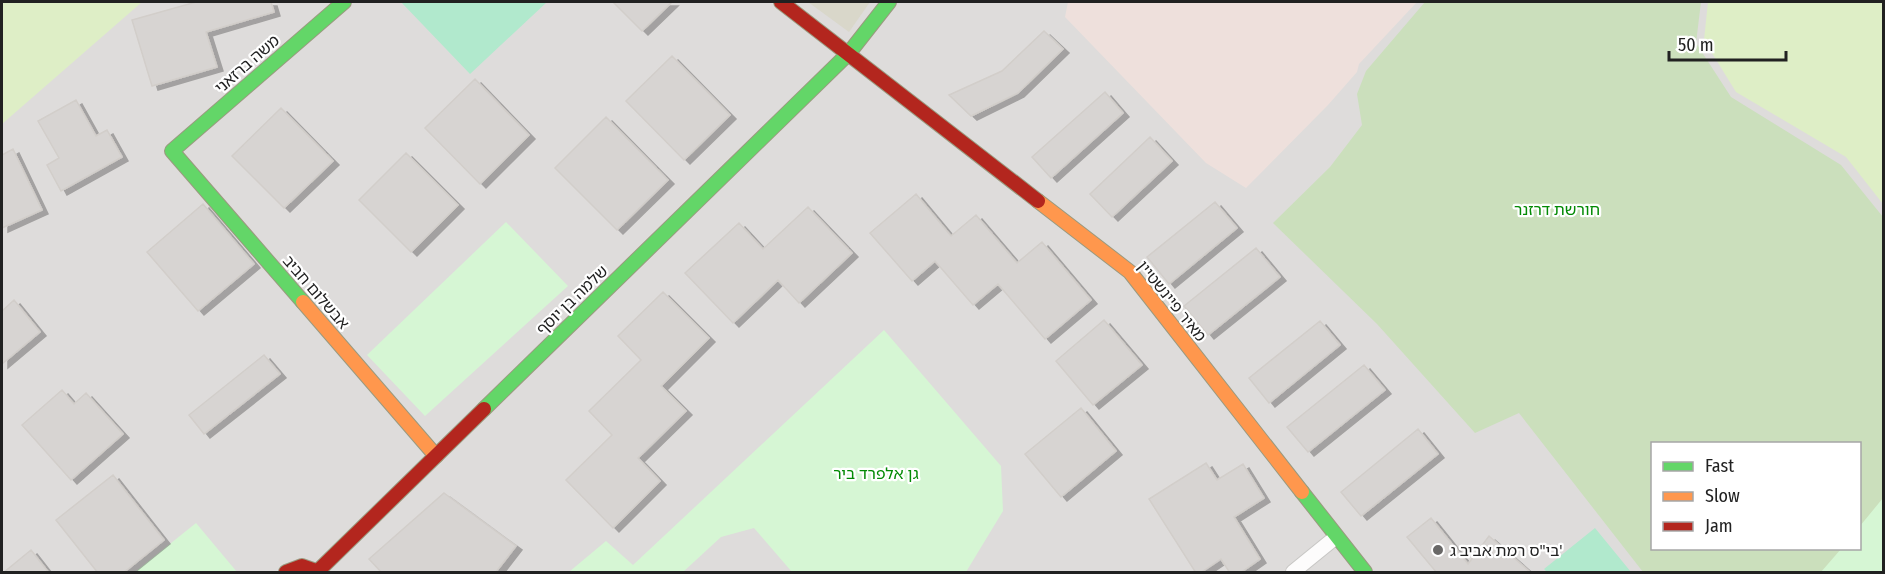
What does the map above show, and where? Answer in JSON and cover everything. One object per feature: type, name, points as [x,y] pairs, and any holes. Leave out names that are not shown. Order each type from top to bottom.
[{"type":"street","name":"משה ברזאני","points":[[172,151],[344,2]]},
{"type":"street","points":[[781,2],[849,53]]},
{"type":"street","name":"שלמה בן יוסף","points":[[318,572],[849,53],[889,2]]},
{"type":"street","name":"מאיר פיינשטיין","points":[[849,53],[1130,272],[1365,573]]},
{"type":"street","name":"אבשלום חביב","points":[[172,151],[436,456]]},
{"type":"street","points":[[1293,573],[1336,537]]},
{"type":"street","points":[[285,573],[291,568],[305,565],[318,572]]},
{"type":"shaded area","points":[[2,2],[1883,2],[1883,572],[2,572]]},
{"type":"shaded area","points":[[808,2],[870,2],[849,32]]},
{"type":"shaded area","points":[[1068,2],[1417,2],[1359,64],[1357,72],[1328,105],[1246,188],[1206,163],[1065,17]]},
{"type":"green space","points":[[2,2],[142,2],[2,124]]},
{"type":"green space","points":[[401,2],[547,2],[470,74]]},
{"type":"green space","name":"חורשת דרזנר","points":[[1425,2],[1701,2],[1696,43],[1731,97],[1841,165],[1883,217],[1883,572],[1643,572],[1519,413],[1475,433],[1377,324],[1273,223],[1330,167],[1362,125],[1357,94],[1366,71]]},
{"type":"green space","points":[[1708,2],[1883,2],[1883,204],[1846,157],[1736,92],[1704,40]]},
{"type":"green space","points":[[506,222],[568,286],[425,416],[367,355]]},
{"type":"green space","name":"גן אלפרד ביר","points":[[884,330],[1001,466],[1003,511],[966,572],[792,572],[754,528],[721,537],[683,572],[569,572],[606,541],[633,565]]},
{"type":"green space","points":[[1883,498],[1883,572],[1821,572],[1840,550],[1861,550],[1861,525]]},
{"type":"green space","points":[[196,523],[237,572],[135,572]]},
{"type":"green space","points":[[1595,528],[1631,572],[1547,572],[1544,569]]},
{"type":"building","points":[[196,2],[271,2],[274,12],[206,32],[217,67],[152,86],[132,20]]},
{"type":"building","points":[[613,2],[672,2],[642,31]]},
{"type":"building","points":[[1044,31],[1063,49],[1018,93],[971,116],[949,95],[1002,71]]},
{"type":"building","points":[[672,56],[730,115],[684,160],[626,101]]},
{"type":"building","points":[[475,79],[529,135],[480,184],[425,128]]},
{"type":"building","points":[[1105,92],[1123,113],[1051,178],[1032,157]]},
{"type":"building","points":[[76,100],[96,136],[107,130],[122,157],[61,191],[47,165],[59,158],[38,121]]},
{"type":"building","points":[[281,108],[333,161],[284,208],[232,156]]},
{"type":"building","points":[[606,117],[668,180],[617,230],[555,168]]},
{"type":"building","points":[[1150,137],[1172,161],[1112,217],[1090,194]]},
{"type":"building","points":[[13,149],[42,210],[2,228],[2,155]]},
{"type":"building","points":[[406,153],[458,205],[411,252],[359,200]]},
{"type":"building","points":[[916,194],[951,236],[976,215],[1017,263],[1042,242],[1091,300],[1045,339],[998,284],[973,305],[935,261],[912,281],[870,233]]},
{"type":"building","points":[[1215,202],[1237,228],[1169,284],[1147,257]]},
{"type":"building","points":[[203,204],[254,264],[198,311],[147,252]]},
{"type":"building","points":[[808,207],[852,253],[799,303],[778,280],[733,323],[685,273],[739,223],[763,249]]},
{"type":"building","points":[[1256,248],[1280,277],[1208,335],[1184,306]]},
{"type":"building","points":[[663,292],[709,338],[661,386],[686,411],[638,458],[660,481],[613,528],[566,480],[612,435],[589,411],[641,360],[618,336]]},
{"type":"building","points":[[14,300],[40,332],[2,364],[2,311]]},
{"type":"building","points":[[1104,320],[1142,365],[1093,405],[1056,361]]},
{"type":"building","points":[[1320,321],[1340,345],[1269,403],[1249,378]]},
{"type":"building","points":[[264,355],[280,374],[204,434],[189,415]]},
{"type":"building","points":[[1364,365],[1385,390],[1308,452],[1287,427]]},
{"type":"building","points":[[62,390],[74,404],[86,393],[123,434],[71,480],[22,425]]},
{"type":"building","points":[[1081,408],[1116,451],[1061,497],[1025,454]]},
{"type":"building","points":[[1418,429],[1438,454],[1361,516],[1341,492]]},
{"type":"building","points":[[1206,463],[1217,480],[1243,464],[1264,498],[1234,517],[1260,559],[1240,573],[1230,573],[1221,559],[1200,573],[1196,573],[1149,499]]},
{"type":"building","points":[[113,475],[164,540],[123,573],[98,573],[56,520]]},
{"type":"building","points":[[444,493],[516,546],[495,573],[382,573],[369,559]]},
{"type":"building","name":"בי\"ס רמת אביב ג'","points":[[1431,518],[1468,564],[1489,536],[1531,573],[1437,573],[1407,537]]},
{"type":"building","points":[[31,550],[49,573],[3,573]]},
{"type":"traffic: fast","points":[[303,302],[172,151],[344,2]]},
{"type":"traffic: fast","points":[[484,409],[849,53],[889,2]]},
{"type":"traffic: fast","points":[[1302,492],[1365,572]]},
{"type":"traffic: slow","points":[[1038,201],[1130,272],[1302,492]]},
{"type":"traffic: slow","points":[[303,302],[436,456]]},
{"type":"traffic: jam","points":[[781,2],[1038,201]]},
{"type":"traffic: jam","points":[[318,571],[484,409]]},
{"type":"traffic: jam","points":[[286,572],[302,566],[319,572]]},
{"type":"place","name":"בי\"ס רמת אביב ג'","points":[[1438,550]]}]
